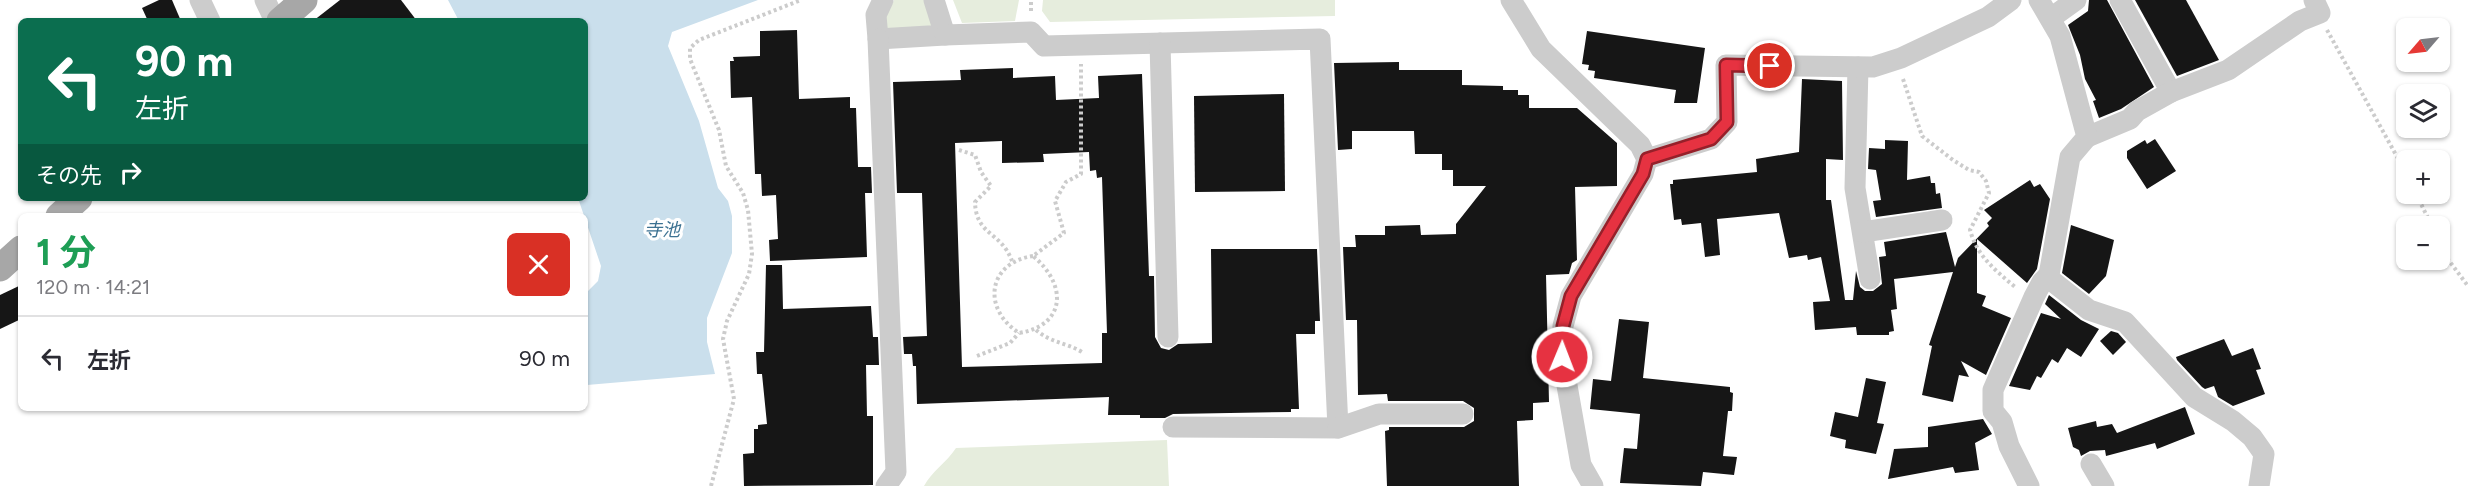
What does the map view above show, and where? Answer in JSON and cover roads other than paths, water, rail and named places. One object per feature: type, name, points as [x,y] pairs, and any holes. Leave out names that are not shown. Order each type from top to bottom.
[{"type":"main road","points":[[283,18],[304,0]]},
{"type":"main road","points":[[62,213],[76,201]]},
{"type":"main road","points":[[0,268],[18,252]]},
{"type":"street","points":[[200,0],[209,18]]},
{"type":"street","points":[[265,0],[274,18]]},
{"type":"street","points":[[883,0],[876,15],[896,472],[886,486]]},
{"type":"street","points":[[934,0],[945,35]]},
{"type":"street","points":[[1511,0],[1541,49],[1640,145],[1647,159],[1643,174],[1571,296],[1563,326],[1562,357],[1581,465],[1593,486]]},
{"type":"street","points":[[1647,159],[1711,139],[1727,122],[1726,65],[1873,67],[1896,60],[1988,17],[2011,0]]},
{"type":"street","points":[[2039,0],[2060,36],[2087,137]]},
{"type":"street","points":[[2051,18],[2076,0]]},
{"type":"street","points":[[2120,0],[2171,92]]},
{"type":"street","points":[[2029,486],[2009,446],[2002,422],[1994,411],[1993,390],[2034,297],[2047,277],[2070,157],[2087,137],[2130,119],[2137,111],[2171,92],[2228,70],[2300,21],[2317,6]]},
{"type":"street","points":[[878,39],[1030,32],[1044,46],[1320,39],[1338,428]]},
{"type":"street","points":[[1160,43],[1168,337]]},
{"type":"street","points":[[1858,67],[1855,188],[1870,279]]},
{"type":"street","points":[[1863,232],[1942,220]]},
{"type":"street","points":[[2047,277],[2089,309],[2126,322],[2194,397],[2233,421],[2252,437],[2264,454],[2259,486]]},
{"type":"street","points":[[1173,428],[1338,428],[1379,414],[1463,414]]},
{"type":"street","points":[[2091,464],[2104,486]]},
{"type":"water","name":"寺池","points":[[448,0],[758,0],[672,32],[668,46],[699,121],[718,188],[728,201],[732,216],[732,253],[707,318],[707,342],[715,374],[588,385],[588,291],[598,281],[601,266],[588,228],[588,213],[583,213],[579,201],[588,201],[588,18],[457,18]]}]
